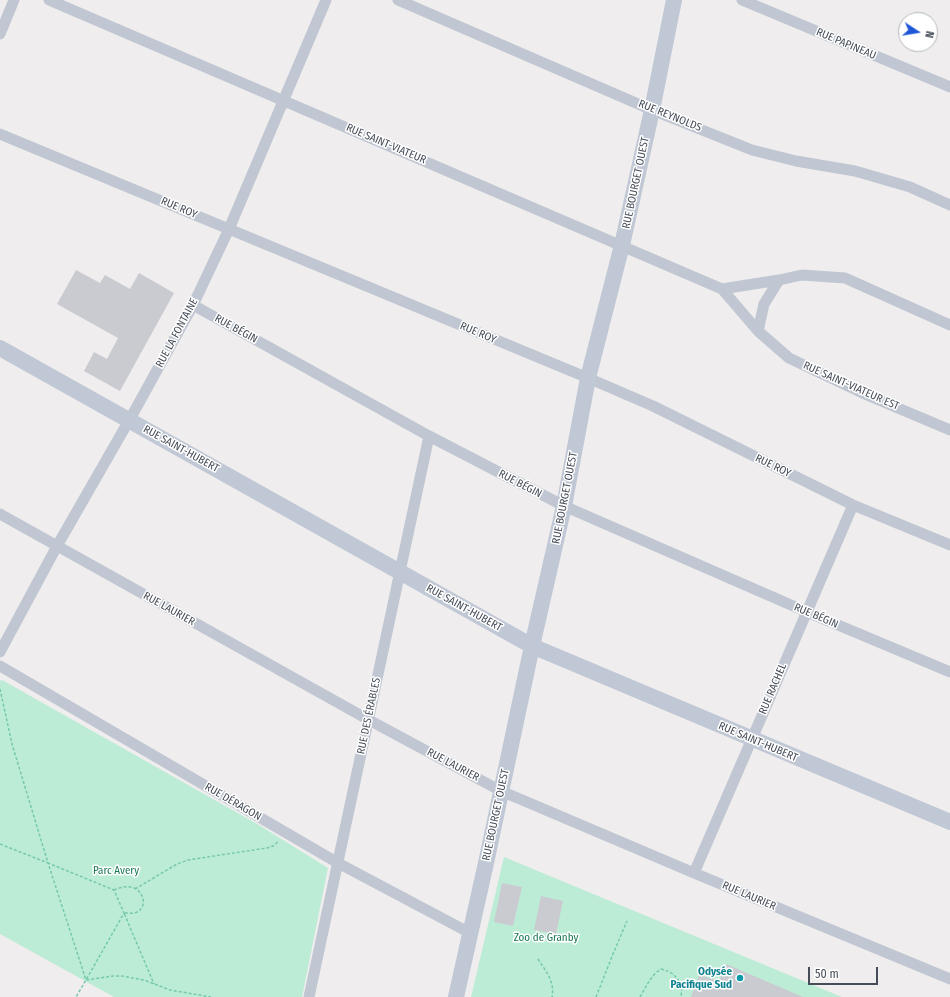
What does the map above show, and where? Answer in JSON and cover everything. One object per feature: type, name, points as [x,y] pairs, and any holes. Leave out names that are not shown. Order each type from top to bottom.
[{"type":"street","points":[[0,34],[14,0]]},
{"type":"street","name":"RUE SAINT-VIATEUR","points":[[49,0],[722,289]]},
{"type":"street","name":"RUE LA FONTAINE","points":[[0,652],[57,546],[193,305],[229,229],[326,0]]},
{"type":"street","name":"RUE REYNOLDS","points":[[398,0],[652,110],[752,150],[796,161],[855,171],[910,187],[950,205]]},
{"type":"street","name":"RUE BOURGET OUEST","points":[[456,997],[564,506],[588,378],[622,246],[652,110],[674,0]]},
{"type":"street","name":"RUE PAPINEAU","points":[[742,0],[950,87]]},
{"type":"street","name":"RUE ROY","points":[[0,134],[653,406],[852,505],[950,544]]},
{"type":"street","points":[[722,289],[802,275],[846,278],[950,325]]},
{"type":"street","points":[[758,332],[764,304],[779,280]]},
{"type":"street","name":"RUE SAINT-VIATEUR EST","points":[[722,289],[758,332],[789,358],[867,395],[950,430]]},
{"type":"street","name":"RUE BÉGIN","points":[[193,305],[429,436],[564,506],[807,612],[950,672]]},
{"type":"street","name":"RUE SAINT-HUBERT","points":[[0,348],[532,646],[950,822]]},
{"type":"street","name":"RUE DES ÉRABLES","points":[[309,997],[429,436]]},
{"type":"street","name":"RUE RACHEL","points":[[694,873],[852,505]]},
{"type":"street","name":"RUE LAURIER","points":[[0,514],[368,720],[501,791],[950,979]]},
{"type":"street","name":"RUE DÉRAGON","points":[[0,666],[338,863],[470,933]]},
{"type":"path","points":[[0,689],[12,744],[48,863],[86,980]]},
{"type":"path","points":[[135,889],[177,864],[188,860],[273,846],[285,832]]},
{"type":"path","points":[[0,844],[114,890],[154,984]]},
{"type":"path","points":[[114,890],[121,887],[128,887],[135,889],[141,894],[144,901],[142,908],[137,912],[124,913]]},
{"type":"path","points":[[76,997],[124,913]]},
{"type":"path","points":[[596,997],[627,921]]},
{"type":"path","points":[[538,959],[551,979],[554,990],[552,997]]},
{"type":"path","points":[[640,997],[650,980],[662,969],[670,971],[677,978],[682,986],[681,997]]},
{"type":"path","points":[[86,980],[122,976],[144,980],[170,990],[211,997]]},
{"type":"green space","name":"Parc Avery","points":[[2,680],[259,825],[328,868],[302,997],[114,997],[0,934],[0,681]]},
{"type":"green space","name":"Zoo de Granby","points":[[504,857],[842,997],[471,997]]},
{"type":"building","points":[[76,270],[100,283],[105,275],[130,289],[139,273],[174,293],[120,391],[84,371],[94,352],[107,359],[118,338],[57,304]]},
{"type":"building","points":[[502,883],[522,887],[513,926],[494,922]]},
{"type":"building","points":[[541,896],[563,901],[556,934],[534,930]]},
{"type":"building","name":"Odysée Pacifique Sud","points":[[726,964],[803,997],[691,997],[699,975],[719,981]]},
{"type":"place","name":"Odysée Pacifique Sud","points":[[740,978]]}]
